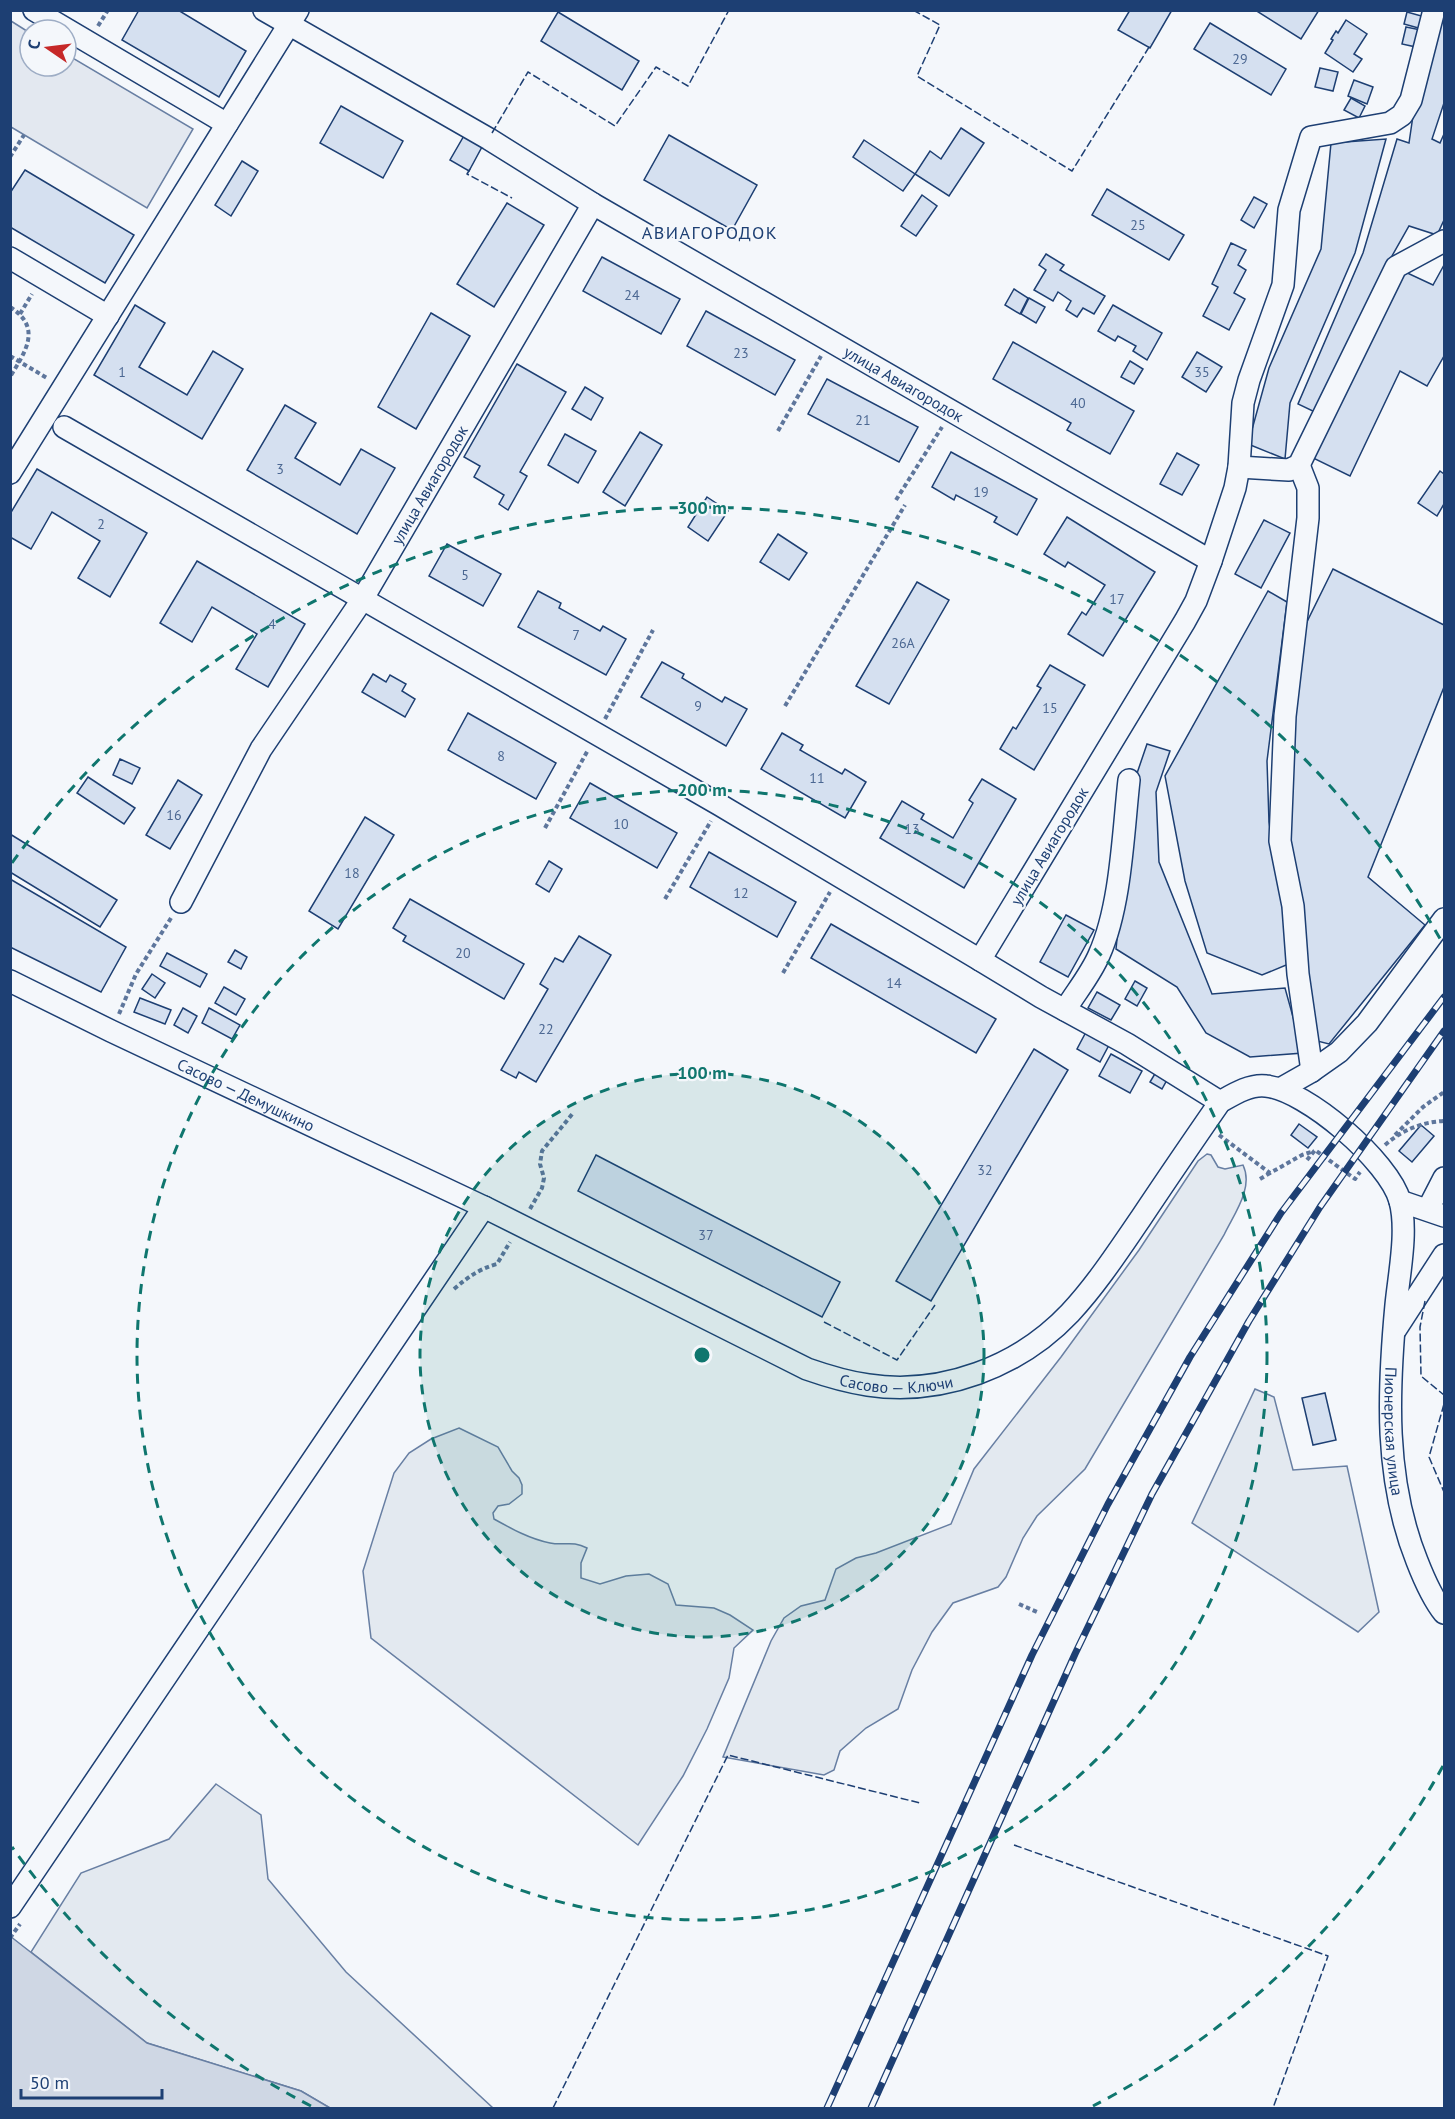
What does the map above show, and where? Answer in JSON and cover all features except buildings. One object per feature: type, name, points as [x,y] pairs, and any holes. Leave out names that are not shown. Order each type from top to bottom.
[{"type":"street","points":[[34,10],[227,124]]},
{"type":"street","points":[[264,10],[293,17],[593,204]]},
{"type":"street","points":[[1211,561],[1239,467],[1243,403],[1282,285],[1289,210],[1311,137],[1390,123],[1402,115],[1411,100],[1434,10]]},
{"type":"street","points":[[10,473],[293,17]]},
{"type":"street","name":"улица Авиагородок","points":[[181,902],[261,749],[362,600],[593,204],[1211,561],[1196,601],[1185,621],[981,960]]},
{"type":"street","points":[[1239,467],[1289,470],[1299,465],[1396,267],[1444,241]]},
{"type":"street","points":[[10,258],[108,316]]},
{"type":"street","points":[[64,427],[720,805],[1065,1010],[1127,1044],[1220,1102],[1247,1088],[1263,1085],[1282,1088],[1327,1117],[1362,1146],[1385,1171],[1400,1201],[1436,1213],[1444,1178]]},
{"type":"street","points":[[1299,465],[1308,488],[1308,518],[1285,716],[1280,841],[1293,906],[1298,974],[1312,1071]]},
{"type":"street","points":[[1065,1010],[1099,957],[1108,932],[1115,900],[1129,780]]},
{"type":"street","points":[[1282,1088],[1339,1052],[1367,1023],[1444,919]]},
{"type":"street","name":"Сасово — Демушкино","points":[[10,981],[484,1207]]},
{"type":"street","name":"Сасово — Ключи","points":[[484,1207],[807,1369],[868,1385],[917,1387],[967,1377],[992,1368],[1018,1355],[1044,1336],[1070,1312],[1113,1258],[1220,1102]]},
{"type":"street","name":"Пионерская улица","points":[[1400,1201],[1402,1240],[1390,1389],[1391,1438],[1399,1506],[1409,1542],[1423,1577],[1444,1613]]},
{"type":"street","points":[[10,1908],[484,1207]]},
{"type":"street","points":[[1394,1332],[1444,1255]]},
{"type":"path","points":[[10,157],[24,135]]},
{"type":"path","points":[[10,307],[20,314],[29,332],[28,343],[10,377]]},
{"type":"path","points":[[778,431],[830,340]]},
{"type":"path","points":[[10,356],[63,387]]},
{"type":"path","points":[[897,500],[953,410]]},
{"type":"path","points":[[785,706],[905,505]]},
{"type":"path","points":[[545,828],[653,630]]},
{"type":"path","points":[[665,899],[720,805]]},
{"type":"path","points":[[783,973],[839,876]]},
{"type":"path","points":[[111,1031],[136,974],[181,902]]},
{"type":"path","points":[[1393,1138],[1423,1107],[1444,1092]]},
{"type":"path","points":[[1204,1124],[1270,1173]]},
{"type":"path","points":[[1260,1179],[1315,1150]]},
{"type":"path","points":[[1019,1604],[1037,1612]]},
{"type":"shaded area","points":[[11,21],[18,25],[18,78],[78,78],[78,61],[193,129],[147,208],[11,127]]},
{"type":"shaded area","points":[[1207,1154],[1211,1155],[1218,1167],[1225,1169],[1243,1165],[1246,1183],[1237,1210],[1085,1469],[1037,1516],[1023,1538],[1006,1577],[998,1587],[953,1603],[932,1632],[912,1670],[898,1709],[866,1728],[840,1751],[834,1770],[824,1775],[723,1757],[771,1641],[784,1618],[801,1606],[825,1600],[836,1569],[856,1558],[876,1553],[951,1524],[974,1469],[1061,1357],[1139,1250],[1198,1161]]},
{"type":"shaded area","points":[[1255,1389],[1274,1397],[1293,1470],[1347,1466],[1379,1612],[1358,1632],[1192,1523]]},
{"type":"shaded area","points":[[459,1428],[498,1447],[522,1485],[522,1494],[509,1504],[498,1506],[493,1513],[494,1519],[543,1541],[555,1544],[577,1544],[587,1548],[581,1563],[581,1578],[600,1584],[626,1576],[649,1574],[668,1584],[676,1605],[714,1608],[753,1630],[734,1648],[729,1678],[707,1729],[683,1776],[638,1845],[371,1638],[363,1571],[394,1473],[409,1453],[431,1439]]},
{"type":"shaded area","points":[[216,1784],[261,1815],[268,1879],[346,1972],[493,2108],[330,2108],[301,2091],[147,2043],[31,1952],[81,1873],[169,1839]]},
{"type":"shaded area","points":[[10,1936],[147,2043],[301,2091],[330,2108],[11,2108]]},
{"type":"railway","points":[[827,2108],[1032,1655],[1108,1504],[1190,1357],[1281,1213],[1444,997]]},
{"type":"railway","points":[[871,2108],[1075,1654],[1152,1494],[1249,1321],[1320,1207],[1444,1031]]},
{"type":"fence","points":[[492,133],[528,72],[615,126],[656,67],[688,86],[729,10]]},
{"type":"fence","points":[[913,10],[940,25],[917,76],[1072,171],[1151,44]]},
{"type":"fence","points":[[470,169],[467,174],[512,198]]},
{"type":"fence","points":[[1425,1301],[1420,1327],[1421,1376],[1444,1395]]},
{"type":"fence","points":[[824,1322],[897,1360],[935,1305]]},
{"type":"fence","points":[[1444,1404],[1429,1457],[1444,1492]]},
{"type":"fence","points":[[553,2108],[728,1755],[920,1803]]},
{"type":"fence","points":[[1014,1845],[1328,1956],[1273,2108]]},
{"type":"district","name":"АВИАГОРОДОК","points":[[710,232]]}]
